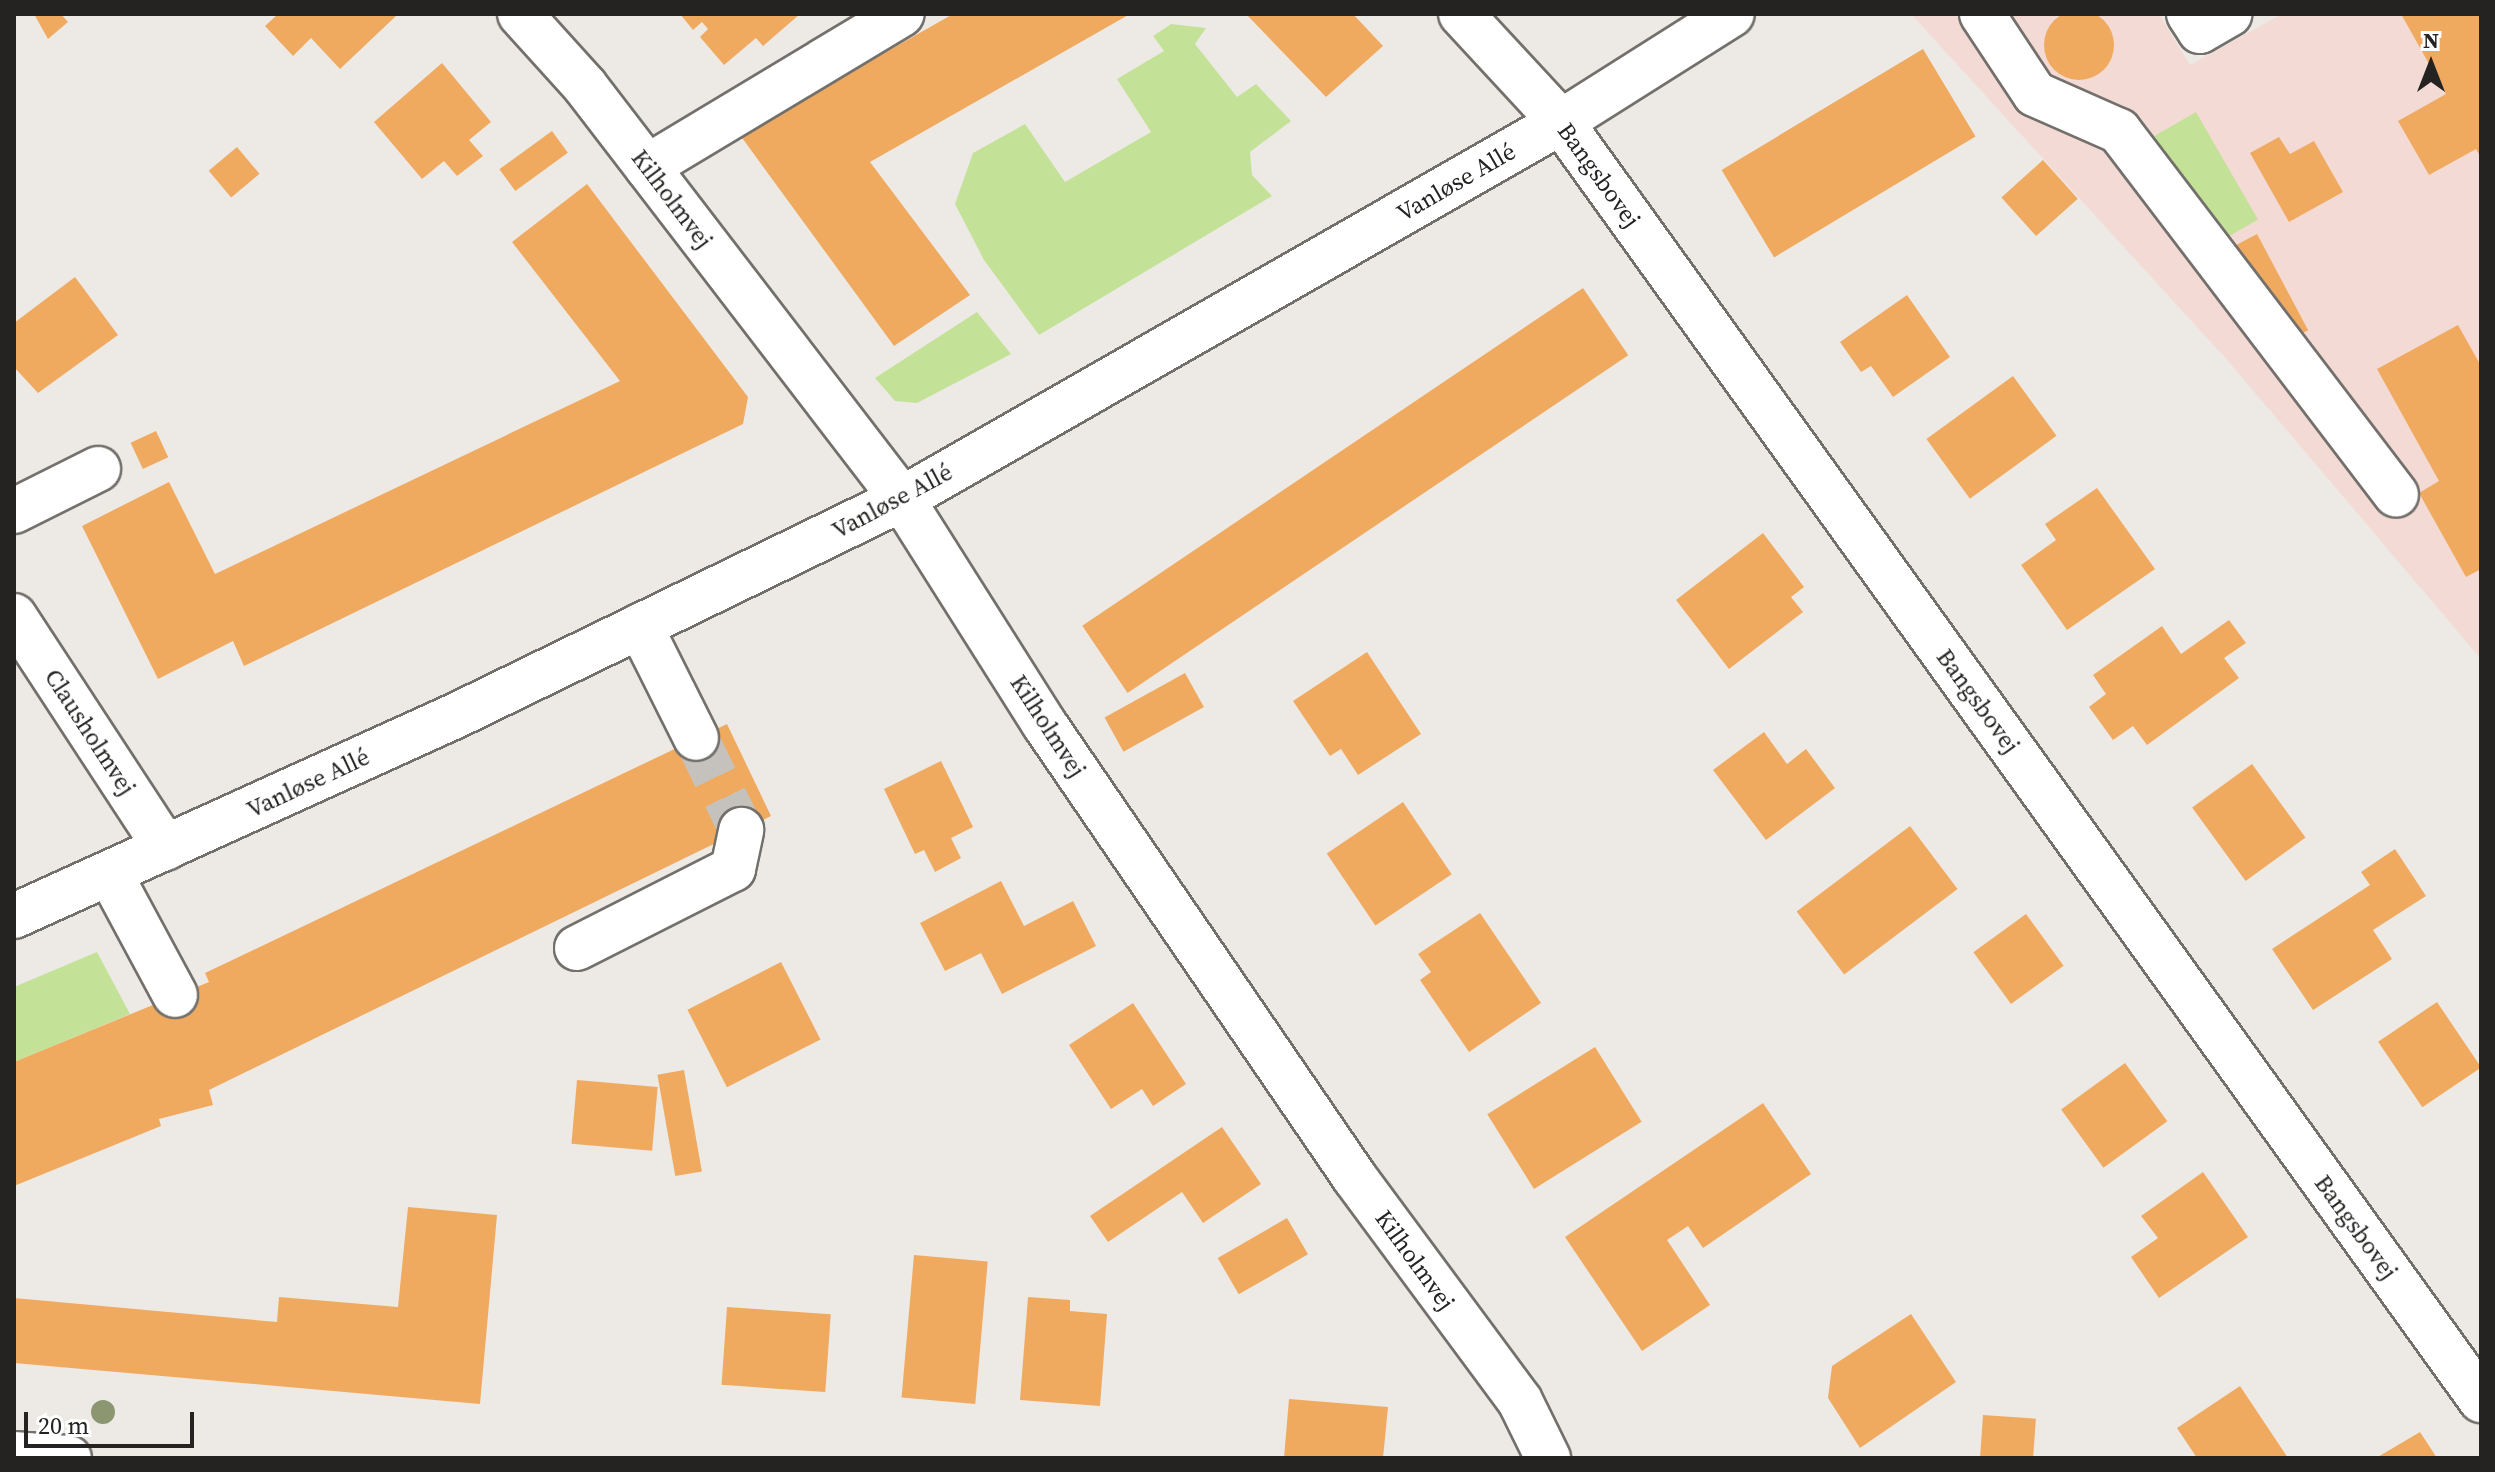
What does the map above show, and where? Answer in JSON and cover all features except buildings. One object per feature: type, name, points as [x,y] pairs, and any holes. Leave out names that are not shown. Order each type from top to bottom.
[{"type":"street","name":"Kilholmvej","points":[[520,14],[647,167],[902,499],[1196,945],[1520,1401],[1548,1458]]},
{"type":"street","points":[[647,167],[902,14]]},
{"type":"street","name":"Bangsbovej","points":[[1461,14],[1561,122],[2481,1400]]},
{"type":"street","name":"Vanløse Allé","points":[[14,916],[111,876],[902,499],[1561,122],[1732,14]]},
{"type":"street","points":[[1982,14],[2035,94],[2119,131],[2396,494]]},
{"type":"street","points":[[2189,14],[2200,31],[2230,14]]},
{"type":"street","points":[[14,511],[98,469]]},
{"type":"street","name":"Clausholmvej","points":[[14,616],[166,848]]},
{"type":"street","points":[[640,626],[696,738]]},
{"type":"street","points":[[577,948],[733,869],[741,830]]},
{"type":"street","points":[[111,876],[175,995]]},
{"type":"street","points":[[14,1454],[69,1458]]},
{"type":"shaded area","points":[[1911,14],[2159,14],[2190,65],[2282,14],[2481,14],[2481,659],[2228,361]]},
{"type":"green space","points":[[1171,24],[1206,28],[1195,44],[1237,97],[1256,84],[1291,121],[1250,152],[1252,175],[1272,196],[1039,335],[984,260],[955,204],[973,153],[1025,124],[1065,182],[1151,132],[1117,79],[1164,51],[1153,36]]},
{"type":"green space","points":[[2196,112],[2258,219],[2210,247],[2148,140]]},
{"type":"green space","points":[[977,312],[1011,354],[917,403],[895,401],[875,378]]},
{"type":"green space","points":[[97,952],[130,1014],[14,1062],[14,987]]},
{"type":"tunnel","points":[[696,738],[741,830]]}]
